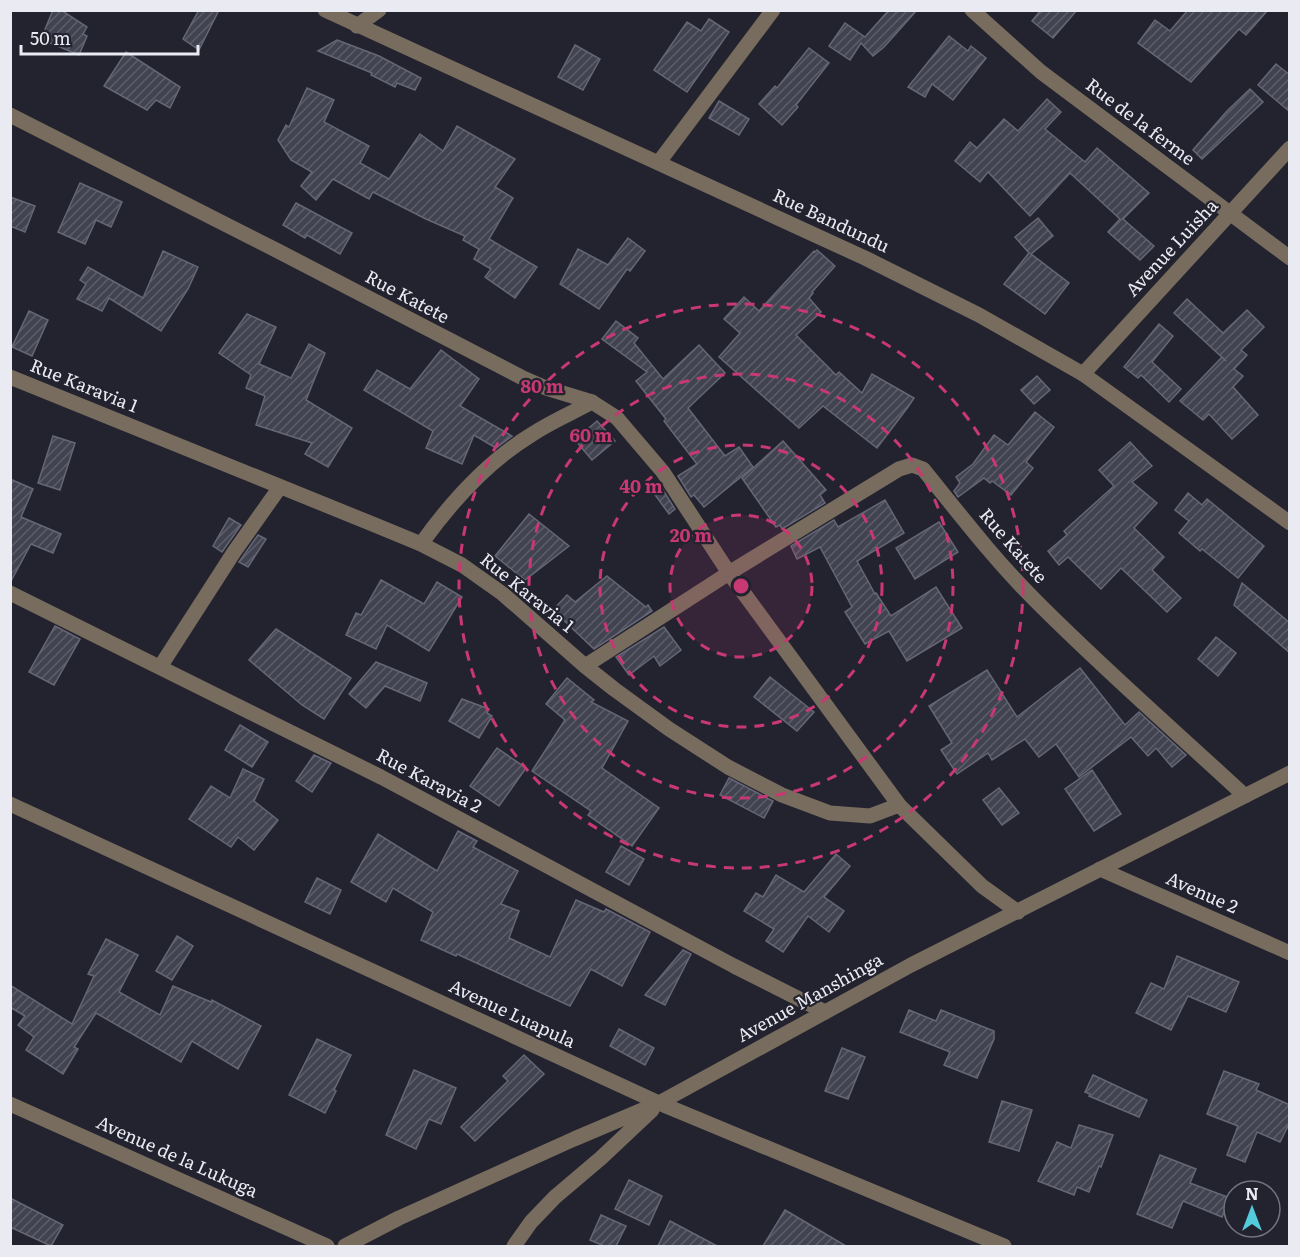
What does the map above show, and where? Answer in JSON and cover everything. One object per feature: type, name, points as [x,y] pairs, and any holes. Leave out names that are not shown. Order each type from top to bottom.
[{"type":"street","name":"Rue Bandundu","points":[[325,10],[866,258],[979,315],[1083,374],[1290,523]]},
{"type":"street","points":[[357,26],[379,10]]},
{"type":"street","points":[[658,162],[773,10]]},
{"type":"street","name":"Rue de la ferme","points":[[972,10],[1041,72],[1290,258]]},
{"type":"street","name":"Rue Katete","points":[[10,115],[521,378],[592,402],[617,418],[663,472],[729,573],[899,805],[982,886],[1018,912]]},
{"type":"street","name":"Avenue Luisha","points":[[1083,374],[1290,148]]},
{"type":"street","name":"Rue Karavia 1","points":[[10,377],[421,544],[462,565],[503,594],[585,666],[669,729],[728,766],[782,795],[831,813],[870,816],[899,805]]},
{"type":"street","points":[[421,544],[444,513],[489,466],[531,435],[592,402]]},
{"type":"street","name":"Rue Katete","points":[[585,666],[729,573],[898,469],[912,465],[923,469],[1030,596],[1245,796]]},
{"type":"street","points":[[160,667],[234,552],[280,487]]},
{"type":"street","name":"Rue Karavia 2","points":[[10,593],[381,777],[825,1012]]},
{"type":"street","name":"Avenue Manshinga","points":[[345,1246],[399,1218],[658,1103],[911,965],[1290,773]]},
{"type":"street","name":"Avenue Luapula","points":[[10,804],[658,1103],[1004,1246]]},
{"type":"street","name":"Avenue 2","points":[[1100,869],[1290,953]]},
{"type":"street","points":[[514,1246],[531,1222],[555,1197],[601,1158],[658,1103]]},
{"type":"street","name":"Avenue de la Lukuga","points":[[10,1104],[327,1246]]},
{"type":"building","points":[[53,10],[61,10],[87,27],[83,34],[87,36],[79,55],[41,39]]},
{"type":"building","points":[[199,10],[219,10],[199,50],[183,39]]},
{"type":"building","points":[[889,10],[917,10],[873,56],[861,43],[850,60],[829,46],[845,23],[865,37]]},
{"type":"building","points":[[1041,10],[1077,10],[1053,38],[1032,21]]},
{"type":"building","points":[[1188,10],[1268,10],[1246,35],[1239,29],[1191,82],[1138,43],[1155,20],[1170,31]]},
{"type":"building","points":[[709,19],[729,32],[687,92],[654,70],[687,22],[701,31]]},
{"type":"building","points":[[949,36],[968,51],[971,46],[986,58],[953,100],[932,84],[925,97],[908,87]]},
{"type":"building","points":[[337,40],[379,56],[421,78],[415,90],[397,83],[395,87],[371,75],[372,73],[318,51]]},
{"type":"building","points":[[575,45],[600,59],[583,90],[558,77]]},
{"type":"building","points":[[809,48],[829,63],[796,105],[798,107],[782,125],[759,104],[775,86],[777,88]]},
{"type":"building","points":[[126,52],[180,87],[170,108],[156,100],[147,110],[104,86]]},
{"type":"building","points":[[1276,64],[1290,75],[1290,112],[1258,85]]},
{"type":"building","points":[[307,88],[334,100],[324,122],[369,146],[360,163],[389,179],[420,134],[443,151],[457,126],[515,159],[495,187],[513,198],[489,239],[537,267],[515,298],[485,277],[491,269],[474,259],[479,249],[463,240],[465,236],[373,192],[369,199],[333,179],[316,200],[301,186],[312,172],[291,160],[278,140],[286,125],[289,127]]},
{"type":"building","points":[[1250,89],[1263,102],[1202,159],[1193,150]]},
{"type":"building","points":[[1047,99],[1061,112],[1045,129],[1085,162],[1097,148],[1149,193],[1123,219],[1154,246],[1140,260],[1108,232],[1120,219],[1070,173],[1030,216],[988,172],[980,182],[955,161],[970,142],[977,148],[1004,119],[1018,131]]},
{"type":"building","points":[[719,101],[749,119],[739,135],[709,118]]},
{"type":"building","points":[[80,183],[122,202],[111,227],[96,220],[85,244],[58,232]]},
{"type":"building","points":[[10,197],[35,206],[25,232],[10,226]]},
{"type":"building","points":[[296,203],[352,233],[340,254],[307,235],[305,238],[283,225]]},
{"type":"building","points":[[1038,218],[1053,236],[1031,254],[1069,283],[1045,314],[1004,284],[1029,253],[1015,237]]},
{"type":"building","points":[[628,238],[645,251],[630,271],[627,269],[599,309],[560,284],[578,249],[608,265]]},
{"type":"building","points":[[817,250],[835,266],[809,298],[821,312],[796,335],[836,375],[839,372],[862,393],[872,374],[914,398],[877,448],[823,406],[799,428],[719,357],[740,333],[724,319],[744,297],[759,311]]},
{"type":"building","points":[[163,251],[198,267],[188,289],[161,331],[109,298],[102,311],[77,299],[86,284],[80,280],[88,267],[143,298]]},
{"type":"building","points":[[1187,299],[1223,333],[1247,310],[1264,327],[1241,350],[1247,355],[1234,369],[1243,376],[1233,387],[1258,415],[1232,439],[1209,414],[1203,420],[1180,401],[1222,357],[1174,313]]},
{"type":"building","points":[[29,311],[48,320],[32,356],[12,347]]},
{"type":"building","points":[[247,314],[276,327],[259,364],[291,378],[309,344],[325,353],[306,400],[352,428],[328,467],[305,454],[312,443],[256,425],[265,396],[246,388],[251,375],[219,353]]},
{"type":"building","points":[[616,321],[638,338],[634,343],[663,379],[699,345],[725,373],[688,408],[725,456],[739,447],[753,467],[704,507],[694,495],[691,497],[678,476],[697,464],[636,381],[647,372],[602,339]]},
{"type":"building","points":[[1159,324],[1173,336],[1152,362],[1181,389],[1169,402],[1141,375],[1138,378],[1124,367]]},
{"type":"building","points":[[441,350],[479,379],[460,406],[512,436],[496,448],[474,435],[462,464],[426,448],[433,431],[364,390],[377,370],[410,389]]},
{"type":"building","points":[[1037,376],[1050,390],[1034,404],[1021,390]]},
{"type":"building","points":[[1035,412],[1054,427],[1026,462],[1033,468],[1011,495],[984,478],[958,497],[954,491],[960,483],[956,477],[973,464],[994,435],[1008,445]]},
{"type":"building","points":[[597,421],[615,441],[592,460],[575,440]]},
{"type":"building","points":[[53,436],[75,443],[60,490],[38,483]]},
{"type":"building","points":[[783,441],[826,490],[820,495],[825,503],[782,529],[780,525],[776,527],[742,478]]},
{"type":"building","points":[[1130,442],[1152,466],[1132,482],[1157,503],[1134,528],[1164,557],[1152,570],[1181,598],[1167,612],[1121,568],[1101,589],[1068,557],[1059,565],[1048,551],[1067,535],[1064,531],[1114,486],[1099,470]]},
{"type":"building","points":[[10,479],[33,489],[21,517],[61,534],[53,553],[31,544],[10,583]]},
{"type":"building","points":[[661,487],[675,509],[669,514],[653,492]]},
{"type":"building","points":[[1188,493],[1202,505],[1207,499],[1264,546],[1238,578],[1179,533],[1189,521],[1175,510]]},
{"type":"building","points":[[885,500],[904,533],[857,561],[875,594],[891,616],[936,587],[962,628],[907,661],[889,631],[865,644],[845,612],[852,607],[820,547],[797,559],[791,546],[834,520],[838,527]]},
{"type":"building","points":[[529,514],[569,546],[525,580],[495,556]]},
{"type":"building","points":[[229,518],[241,525],[222,552],[213,546]]},
{"type":"building","points":[[939,522],[958,552],[915,579],[896,548]]},
{"type":"building","points":[[258,535],[266,539],[248,567],[239,562]]},
{"type":"building","points":[[607,576],[646,607],[648,605],[652,611],[594,649],[553,610],[567,595],[575,602]]},
{"type":"building","points":[[381,580],[424,604],[437,582],[462,597],[429,651],[387,625],[376,649],[346,635],[356,613],[361,615]]},
{"type":"building","points":[[1242,583],[1290,623],[1290,653],[1234,605]]},
{"type":"building","points":[[55,626],[80,639],[54,685],[29,672]]},
{"type":"building","points":[[664,627],[681,650],[660,666],[654,656],[629,675],[616,657]]},
{"type":"building","points":[[276,629],[351,678],[324,719],[302,705],[249,660]]},
{"type":"building","points":[[1216,637],[1236,653],[1218,676],[1198,659]]},
{"type":"building","points":[[376,662],[427,683],[420,701],[385,686],[366,708],[349,694]]},
{"type":"building","points":[[1080,668],[1125,725],[1139,712],[1186,755],[1172,767],[1156,748],[1148,756],[1131,737],[1079,777],[1056,744],[1039,757],[1025,739],[992,760],[988,753],[957,774],[941,750],[952,743],[929,706],[987,670],[1017,717]]},
{"type":"building","points":[[770,677],[814,712],[797,731],[754,697]]},
{"type":"building","points":[[567,678],[594,700],[591,702],[628,721],[602,768],[659,808],[632,846],[588,815],[591,811],[532,771],[565,720],[546,704]]},
{"type":"building","points":[[462,699],[489,709],[487,713],[492,716],[479,738],[449,721]]},
{"type":"building","points":[[240,725],[268,742],[252,767],[225,750]]},
{"type":"building","points":[[497,748],[526,768],[499,806],[470,786]]},
{"type":"building","points":[[314,755],[331,763],[312,792],[296,781]]},
{"type":"building","points":[[243,769],[264,779],[254,801],[278,820],[254,850],[238,837],[231,847],[189,819],[211,786],[230,798]]},
{"type":"building","points":[[1092,770],[1121,814],[1094,831],[1065,789]]},
{"type":"building","points":[[729,778],[773,801],[764,818],[720,795]]},
{"type":"building","points":[[999,788],[1019,813],[1002,825],[983,800]]},
{"type":"building","points":[[458,831],[477,841],[473,847],[518,871],[501,904],[519,911],[509,938],[550,957],[576,900],[604,912],[606,909],[650,932],[622,986],[591,969],[570,1006],[421,940],[433,912],[393,888],[386,902],[351,882],[378,834],[437,871]]},
{"type":"building","points":[[621,846],[644,859],[629,885],[606,872]]},
{"type":"building","points":[[836,854],[850,866],[824,897],[844,911],[829,932],[808,916],[783,952],[766,941],[774,929],[744,911],[756,893],[763,897],[776,875],[804,892]]},
{"type":"building","points":[[317,878],[341,890],[330,914],[305,902]]},
{"type":"building","points":[[177,936],[193,946],[172,980],[156,971]]},
{"type":"building","points":[[106,939],[138,955],[119,992],[160,1015],[173,986],[211,1002],[212,1000],[261,1026],[238,1069],[192,1041],[181,1062],[96,1013],[74,1047],[78,1049],[63,1074],[26,1050],[34,1037],[18,1025],[25,1016],[10,1007],[10,985],[72,1024],[94,976],[88,974]]},
{"type":"building","points":[[683,950],[691,954],[665,1005],[645,995]]},
{"type":"building","points":[[1177,956],[1239,982],[1226,1012],[1188,996],[1171,1030],[1136,1013],[1151,983],[1164,989]]},
{"type":"building","points":[[909,1010],[936,1021],[941,1010],[994,1031],[994,1039],[977,1078],[944,1065],[950,1052],[900,1032]]},
{"type":"building","points":[[619,1029],[654,1048],[645,1065],[610,1046]]},
{"type":"building","points":[[317,1039],[351,1055],[325,1113],[289,1095]]},
{"type":"building","points":[[842,1048],[865,1057],[848,1099],[825,1091]]},
{"type":"building","points":[[524,1055],[544,1074],[475,1141],[461,1127],[508,1081],[503,1076]]},
{"type":"building","points":[[414,1070],[456,1088],[441,1124],[429,1119],[416,1149],[386,1135]]},
{"type":"building","points":[[1224,1071],[1259,1084],[1256,1090],[1290,1105],[1290,1122],[1280,1142],[1257,1132],[1245,1162],[1227,1155],[1238,1126],[1207,1114]]},
{"type":"building","points":[[1093,1075],[1147,1100],[1139,1117],[1089,1096],[1090,1094],[1085,1092]]},
{"type":"building","points":[[1002,1101],[1032,1110],[1019,1151],[989,1142]]},
{"type":"building","points":[[1079,1125],[1113,1135],[1089,1192],[1077,1187],[1074,1195],[1038,1181],[1057,1142],[1071,1148]]},
{"type":"building","points":[[1160,1155],[1196,1169],[1190,1183],[1222,1195],[1222,1217],[1183,1201],[1172,1228],[1137,1214]]},
{"type":"building","points":[[629,1180],[662,1196],[649,1225],[615,1209]]},
{"type":"building","points":[[10,1198],[63,1225],[51,1246],[10,1227]]},
{"type":"building","points":[[785,1210],[846,1246],[763,1246]]},
{"type":"building","points":[[601,1215],[626,1226],[616,1246],[604,1246],[590,1240]]},
{"type":"building","points":[[670,1221],[717,1246],[658,1246]]}]
